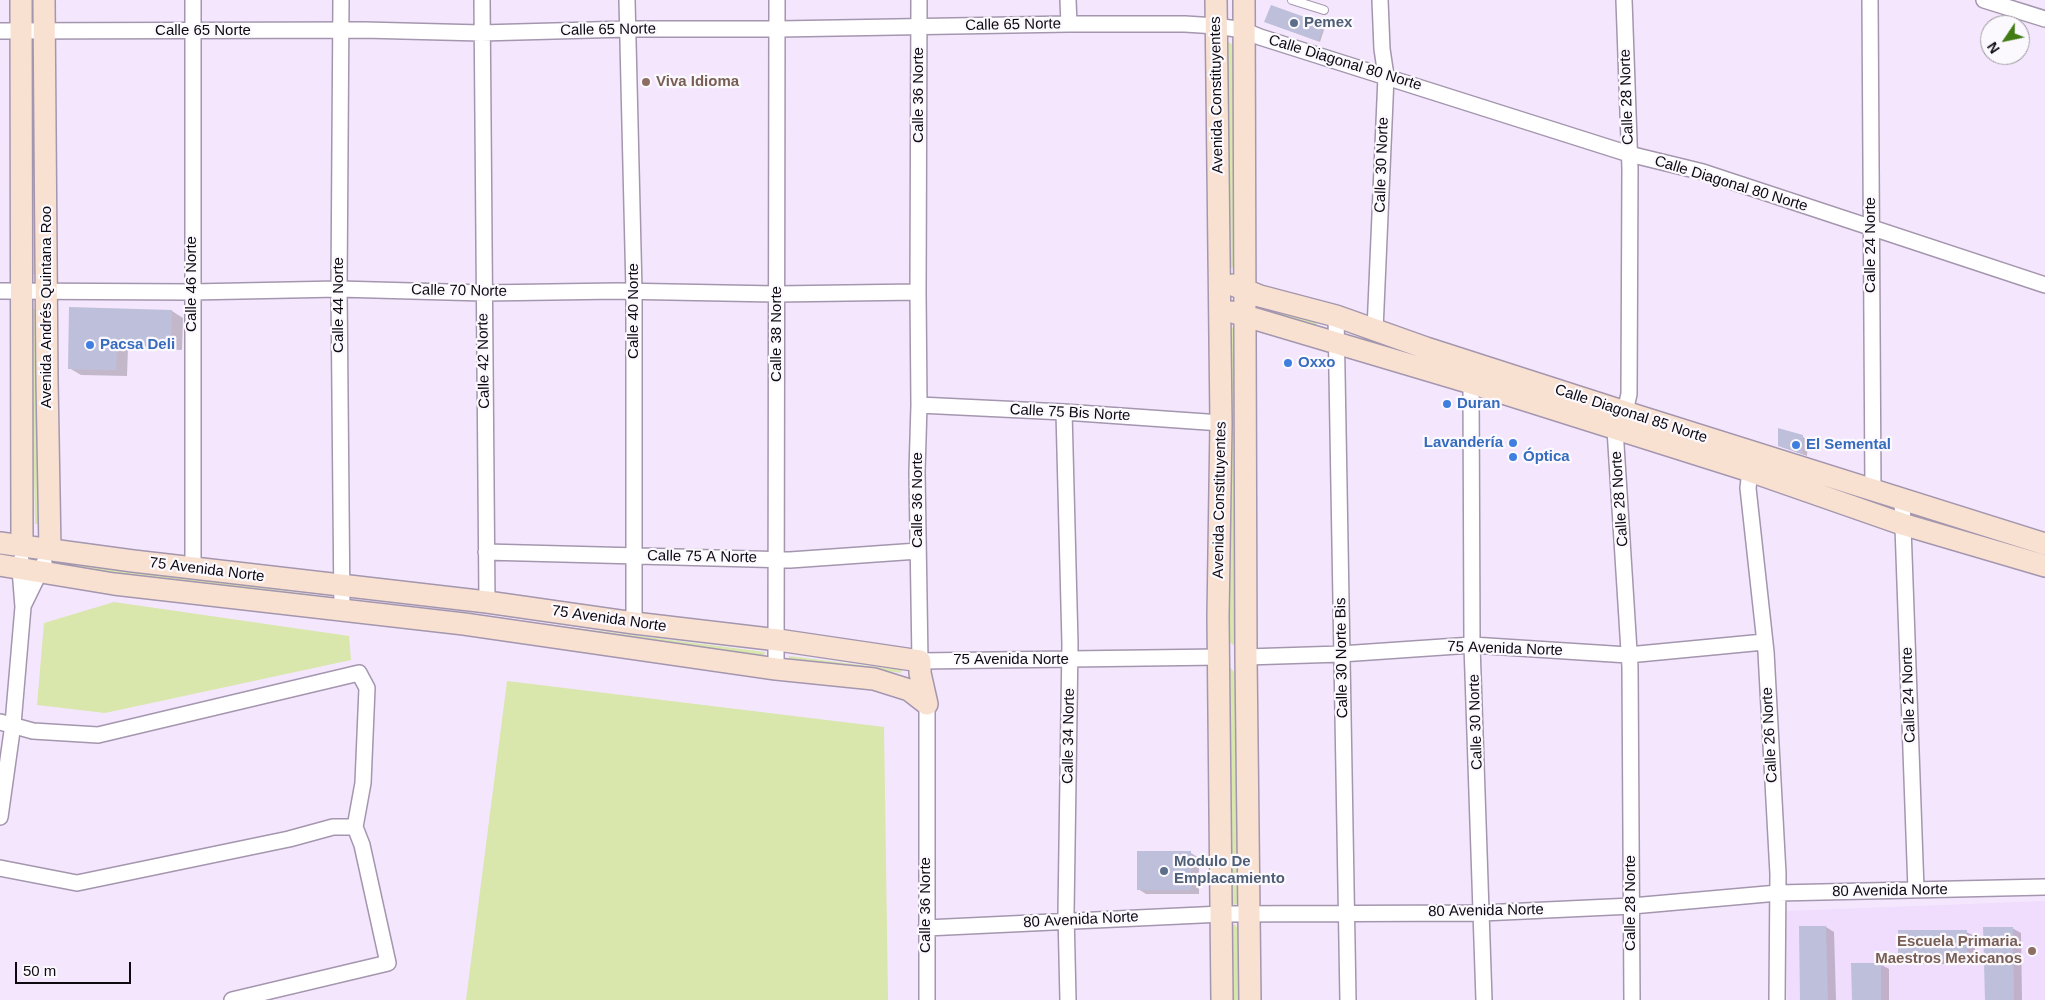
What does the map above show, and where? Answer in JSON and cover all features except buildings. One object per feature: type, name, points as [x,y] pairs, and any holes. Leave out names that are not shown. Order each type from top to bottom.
[{"type":"main road","name":"Avenida Andrés Quintana Roo","points":[[20,0],[10,31],[22,290],[22,546]]},
{"type":"main road","name":"Avenida Andrés Quintana Roo","points":[[44,0],[50,550]]},
{"type":"main road","name":"Avenida Constituyentes","points":[[1216,0],[1221,422],[1218,617],[1220,657],[1222,1000]]},
{"type":"main road","name":"Avenida Constituyentes","points":[[1244,0],[1246,657],[1250,1000]]},
{"type":"main road","name":"Calle Diagonal 85 Norte","points":[[1219,281],[1260,296],[1336,316],[1750,471],[1902,524],[2045,566]]},
{"type":"main road","name":"Calle Diagonal 85 Norte","points":[[1220,308],[1471,383],[1620,421],[1873,490],[2045,544]]},
{"type":"main road","name":"75 Avenida Norte","points":[[0,543],[193,568],[487,602],[634,623],[778,640],[920,661]]},
{"type":"main road","name":"75 Avenida Norte","points":[[20,569],[114,584],[464,624],[776,669],[874,679],[909,690],[927,704]]},
{"type":"main road","name":"Calle 36 Norte","points":[[920,661],[920,672],[927,704]]},
{"type":"street","name":"Calle 46 Norte","points":[[193,0],[193,568]]},
{"type":"street","name":"Calle 44 Norte","points":[[341,0],[339,289],[342,611]]},
{"type":"street","name":"Calle 42 Norte","points":[[482,0],[487,602]]},
{"type":"street","name":"Calle 40 Norte","points":[[627,0],[634,291],[634,623]]},
{"type":"street","name":"Calle 38 Norte","points":[[776,669],[778,640],[776,294],[778,0]]},
{"type":"street","name":"Calle 36 Norte","points":[[919,0],[918,551],[920,661]]},
{"type":"street","points":[[1068,0],[1069,24]]},
{"type":"street","name":"Calle 30 Norte","points":[[1375,330],[1386,76],[1382,49],[1380,0]]},
{"type":"street","name":"Calle 28 Norte","points":[[1624,0],[1629,154],[1629,394],[1620,421],[1628,655],[1630,667],[1632,1000]]},
{"type":"street","name":"Calle 24 Norte","points":[[1870,0],[1873,490]]},
{"type":"street","points":[[1984,0],[2045,19]]},
{"type":"street","name":"Calle 65 Norte","points":[[10,31],[342,30],[481,33],[628,29],[779,29],[1069,24],[1184,24],[1216,26]]},
{"type":"street","name":"Calle Diagonal 80 Norte","points":[[1216,26],[1243,30],[1629,154],[1702,172],[2045,285]]},
{"type":"street","name":"Calle 70 Norte","points":[[0,290],[192,292],[339,289],[484,293],[634,291],[776,294],[918,292]]},
{"type":"street","name":"Calle 30 Norte Bis","points":[[1336,316],[1348,1000]]},
{"type":"street","name":"Calle 30 Norte","points":[[1471,383],[1472,645],[1484,1000]]},
{"type":"street","name":"Calle 75 Bis Norte","points":[[919,406],[1064,412],[1221,422]]},
{"type":"street","name":"Calle 34 Norte","points":[[1064,412],[1069,661],[1066,920],[1068,1000]]},
{"type":"street","name":"Calle 26 Norte","points":[[1750,471],[1748,488],[1764,642],[1778,893],[1777,1000]]},
{"type":"street","name":"Calle 24 Norte","points":[[1902,499],[1916,890]]},
{"type":"street","name":"Avenida Andrés Quintana Roo","points":[[0,816],[6,723],[23,607],[20,569],[22,546]]},
{"type":"street","name":"Avenida Andrés Quintana Roo","points":[[20,569],[50,550]]},
{"type":"street","name":"Calle 75 A Norte","points":[[486,552],[790,560],[918,551]]},
{"type":"street","name":"75 Avenida Norte","points":[[1246,657],[1342,654],[1472,645],[1628,655],[1764,642]]},
{"type":"street","name":"75 Avenida Norte","points":[[920,661],[1069,661],[1220,657]]},
{"type":"street","points":[[6,723],[33,731],[98,735],[359,673],[367,688],[363,783],[355,827],[362,845],[388,964],[232,1000]]},
{"type":"street","name":"Calle 36 Norte","points":[[927,704],[927,1000]]},
{"type":"street","points":[[0,868],[77,883],[289,839],[333,827],[355,827]]},
{"type":"street","name":"80 Avenida Norte","points":[[926,928],[1222,914],[1482,913],[1632,906],[1778,893],[2045,887]]},
{"type":"lane","points":[[1292,0],[1324,10]]},
{"type":"shaded area","points":[[2045,901],[2045,1000],[1787,1000],[1785,911]]},
{"type":"green space","points":[[1229,42],[1234,46],[1236,265],[1230,269],[1226,262],[1224,47]]},
{"type":"green space","points":[[30,50],[35,50],[35,274],[31,274]]},
{"type":"green space","points":[[1259,305],[1317,322],[1316,329],[1258,311]]},
{"type":"green space","points":[[31,309],[35,309],[40,524],[35,524]]},
{"type":"green space","points":[[1232,327],[1236,331],[1237,640],[1233,645],[1228,640],[1226,330]]},
{"type":"green space","points":[[1919,514],[2045,553],[2045,559],[1917,519],[1915,516]]},
{"type":"green space","points":[[56,561],[331,597],[331,601],[115,574],[56,565]]},
{"type":"green space","points":[[357,600],[765,652],[764,656],[357,604]]},
{"type":"green space","points":[[114,602],[349,636],[351,660],[105,713],[37,705],[44,623]]},
{"type":"green space","points":[[789,656],[902,670],[901,673],[789,659]]},
{"type":"green space","points":[[1231,668],[1236,675],[1239,903],[1234,905],[1232,902],[1228,675]]},
{"type":"green space","points":[[507,681],[884,727],[888,1000],[466,1000]]},
{"type":"green space","points":[[1234,924],[1239,929],[1240,1000],[1231,1000],[1230,927]]},
{"type":"place","name":"Pemex","points":[[1294,23]]},
{"type":"place","name":"Viva Idioma","points":[[646,82]]},
{"type":"place","name":"Pacsa Deli","points":[[90,345]]},
{"type":"place","name":"Oxxo","points":[[1288,363]]},
{"type":"place","name":"Duran","points":[[1447,404]]},
{"type":"place","name":"Lavandería","points":[[1513,443]]},
{"type":"place","name":"El Semental","points":[[1796,445]]},
{"type":"place","name":"Óptica","points":[[1513,457]]},
{"type":"place","name":"Modulo De Emplacamiento","points":[[1164,871]]},
{"type":"place","name":"Escuela Primaria. Maestros Mexicanos","points":[[2032,951]]}]
